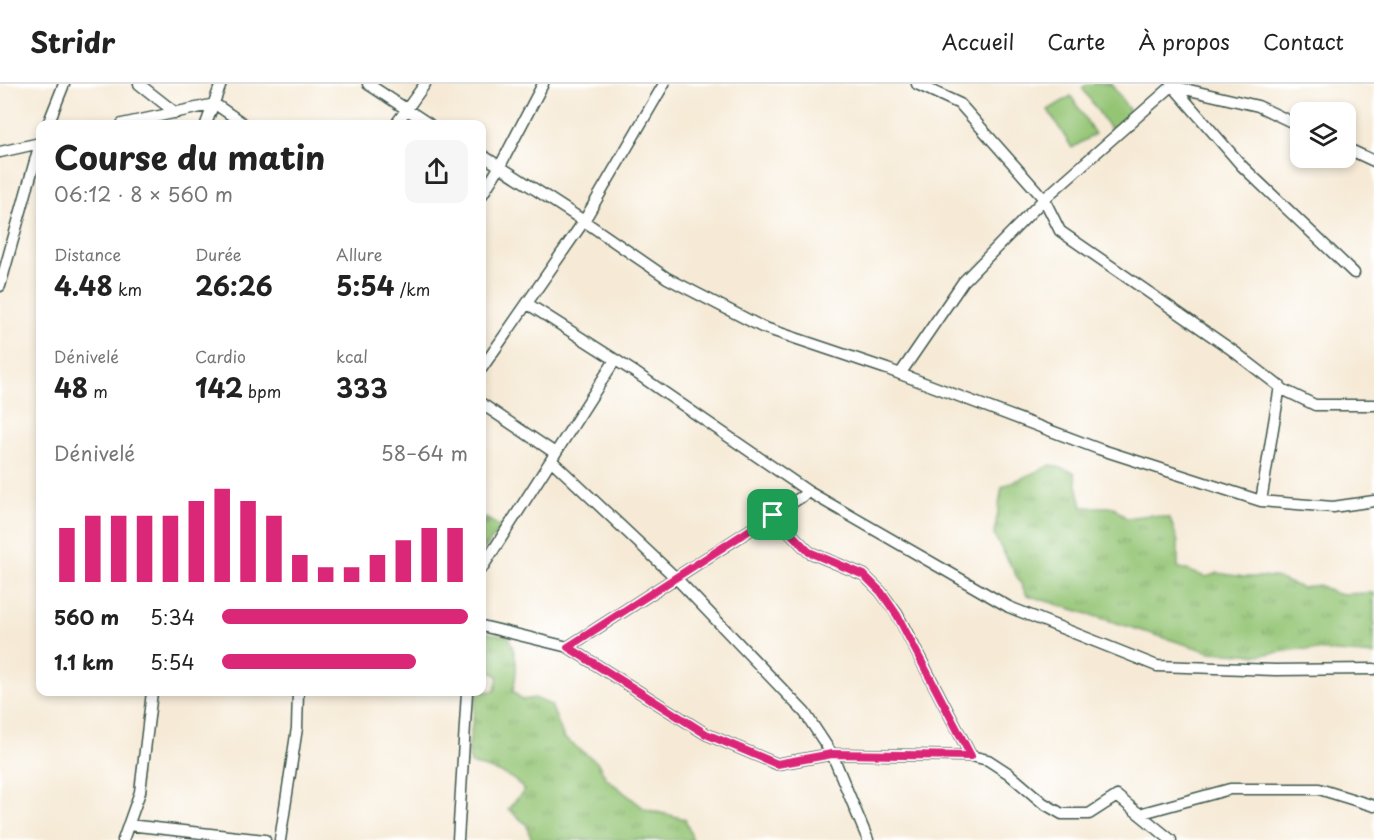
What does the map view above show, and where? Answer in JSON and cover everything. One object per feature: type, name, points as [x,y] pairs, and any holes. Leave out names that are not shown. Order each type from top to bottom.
[{"type":"street","points":[[50,120],[64,84]]},
{"type":"street","points":[[139,84],[176,113]]},
{"type":"street","points":[[208,120],[221,84]]},
{"type":"street","points":[[368,84],[422,120]]},
{"type":"street","points":[[399,120],[425,84]]},
{"type":"street","points":[[486,189],[543,84]]},
{"type":"street","points":[[486,362],[584,221],[664,84]]},
{"type":"street","points":[[917,84],[960,104],[1044,200],[1060,231],[1233,350],[1280,387],[1315,405],[1374,405]]},
{"type":"street","points":[[900,374],[963,282],[1044,200],[1171,85]]},
{"type":"street","points":[[1171,85],[1258,106],[1290,121]]},
{"type":"street","points":[[1171,85],[1242,166],[1354,273]]},
{"type":"street","points":[[142,120],[215,104],[238,120]]},
{"type":"street","points":[[0,152],[36,144]]},
{"type":"street","points":[[1356,153],[1374,161]]},
{"type":"street","points":[[0,286],[36,157]]},
{"type":"street","points":[[486,157],[667,278],[762,327],[900,374],[1099,449],[1261,501],[1332,507],[1374,501]]},
{"type":"street","points":[[528,304],[615,360],[808,492],[1009,608],[1157,666],[1275,670],[1374,669]]},
{"type":"street","points":[[486,562],[615,360]]},
{"type":"street","points":[[1261,501],[1280,387]]},
{"type":"street","points":[[486,407],[553,457],[676,578],[805,713],[832,754],[868,840]]},
{"type":"street","points":[[568,647],[808,492]]},
{"type":"street","points":[[773,515],[809,552],[864,575],[881,592],[897,615],[971,756]]},
{"type":"street","points":[[486,627],[568,647],[706,734],[777,764],[832,754],[971,756],[988,760],[1008,772],[1043,803],[1062,814],[1089,814],[1117,796],[1171,840]]},
{"type":"street","points":[[123,840],[140,792],[153,696]]},
{"type":"street","points":[[280,840],[297,728],[298,696]]},
{"type":"street","points":[[458,840],[467,696]]},
{"type":"street","points":[[1139,814],[1230,789],[1319,789],[1374,806]]},
{"type":"street","points":[[128,825],[265,840]]},
{"type":"green space","points":[[1088,84],[1111,84],[1132,114],[1110,129],[1082,88]]},
{"type":"green space","points":[[1071,96],[1095,134],[1072,148],[1048,110]]},
{"type":"green space","points":[[1051,465],[1074,472],[1082,507],[1114,507],[1126,518],[1150,515],[1170,518],[1178,542],[1178,567],[1206,577],[1218,573],[1244,577],[1275,577],[1302,588],[1319,585],[1337,594],[1374,593],[1374,655],[1300,649],[1260,655],[1210,652],[1027,595],[994,535],[1002,487]]},
{"type":"green space","points":[[486,518],[501,527],[486,548]]},
{"type":"green space","points":[[486,633],[508,636],[516,663],[513,691],[522,700],[535,698],[551,705],[564,738],[598,763],[606,778],[645,809],[685,819],[693,840],[532,840],[526,824],[508,809],[524,791],[520,785],[501,773],[471,764],[468,752],[476,696],[486,696],[486,692],[495,691],[498,676],[486,669]]},
{"type":"route","points":[[773,515],[809,552],[864,575],[881,592],[897,615],[971,756],[832,754],[777,764],[706,734],[568,647],[773,515]]}]
